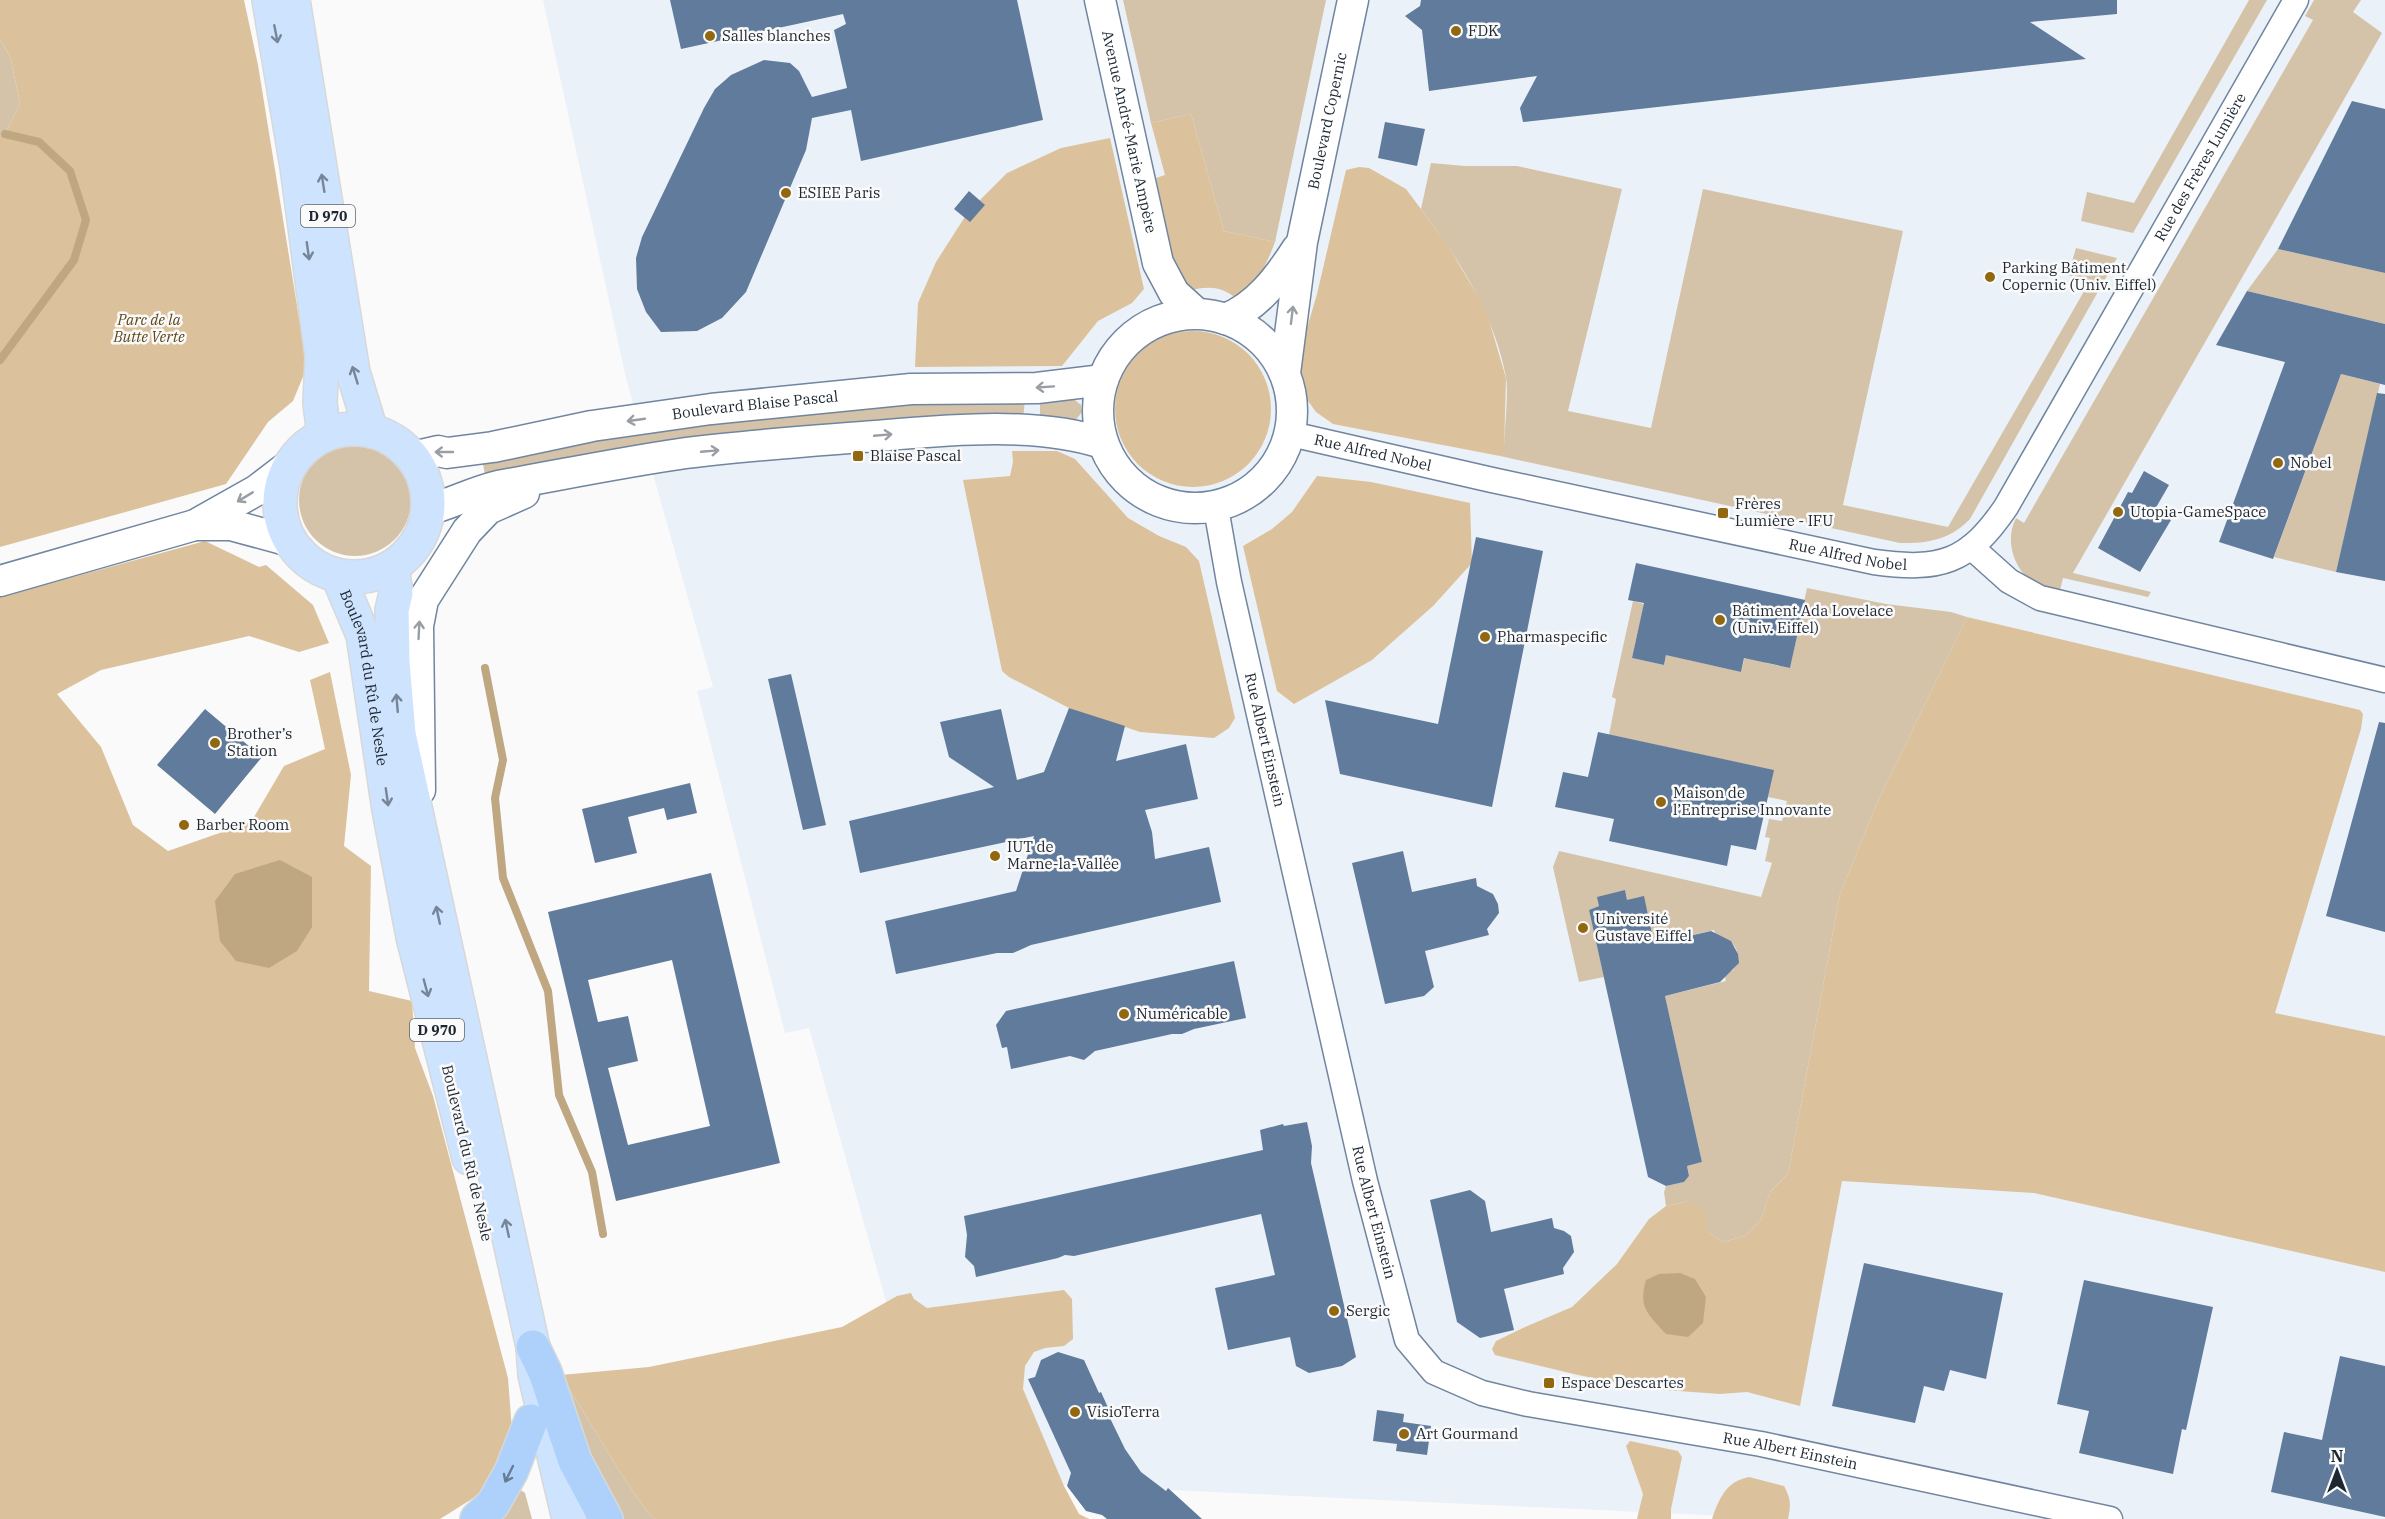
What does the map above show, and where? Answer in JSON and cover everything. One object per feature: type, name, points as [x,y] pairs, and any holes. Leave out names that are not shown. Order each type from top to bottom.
[{"type":"highway","points":[[533,1347],[575,1461],[606,1519]]},
{"type":"highway","points":[[477,1519],[493,1504],[511,1472],[531,1421]]},
{"type":"main road","points":[[269,0],[297,167],[322,356],[320,403],[324,435]]},
{"type":"main road","name":"D 970","points":[[293,0],[353,372],[371,431]]},
{"type":"main road","name":"Boulevard du Rû de Nesle","points":[[349,429],[371,431],[392,439],[412,457],[425,480],[428,510],[424,528],[411,551],[392,567],[364,577],[338,576],[316,567],[290,541],[282,521],[280,497],[283,480],[303,448],[324,435],[349,429]]},
{"type":"main road","name":"D 970","points":[[392,567],[396,593],[392,610],[393,662],[399,734],[533,1347],[535,1375],[569,1519]]},
{"type":"main road","name":"Boulevard du Rû de Nesle","points":[[338,576],[363,635],[389,810],[413,937],[448,1071],[555,1519]]},
{"type":"street","name":"Avenue André-Marie Ampère","points":[[1100,0],[1158,263],[1174,293],[1195,312]]},
{"type":"street","name":"Boulevard Copernic","points":[[1285,373],[1302,242],[1353,0]]},
{"type":"street","name":"Rue des Frères Lumière","points":[[1971,547],[1988,532],[2006,507],[2296,0]]},
{"type":"street","name":"Boulevard Copernic","points":[[1225,319],[1244,310],[1275,282],[1302,242]]},
{"type":"street","name":"Avenue André-Marie Ampère","points":[[1149,324],[1158,263]]},
{"type":"street","points":[[1195,312],[1225,319],[1250,331],[1271,349],[1285,373],[1293,403],[1291,434],[1281,460],[1264,482],[1241,497],[1216,508],[1180,509],[1146,497],[1119,474],[1102,443],[1097,411],[1103,380],[1111,362],[1122,347],[1149,324],[1195,312]]},
{"type":"street","name":"Boulevard Blaise Pascal","points":[[412,457],[438,451],[447,453],[493,447],[592,426],[711,409],[911,389],[1037,388],[1103,380]]},
{"type":"street","points":[[428,510],[453,503],[483,490],[686,453],[919,432],[1037,431],[1081,436],[1102,443]]},
{"type":"street","name":"Rue Alfred Nobel","points":[[1291,434],[1492,480],[1874,562],[1923,566],[1946,561],[1971,547]]},
{"type":"street","points":[[0,580],[195,525],[256,490],[291,464]]},
{"type":"street","points":[[421,835],[418,626],[423,600],[467,531],[488,509],[529,491],[605,467]]},
{"type":"street","name":"Rue Albert Einstein","points":[[1216,508],[1232,594],[1365,1181],[1407,1340],[1434,1372],[1482,1393],[1528,1404],[1761,1444],[2110,1519]]},
{"type":"street","points":[[195,525],[231,525],[290,541]]},
{"type":"street","points":[[1971,547],[2009,581],[2040,598],[2385,680]]},
{"type":"shaded area","name":"Université Gustave Eiffel","points":[[543,0],[2385,0],[2385,1519],[1788,1519],[936,1479],[809,1028],[785,1033],[697,691],[713,687],[626,378]]},
{"type":"shaded area","points":[[1123,0],[1326,0],[1275,242],[1224,231],[1191,114],[1151,123]]},
{"type":"shaded area","points":[[2249,0],[2267,0],[2133,233],[2081,221],[2087,192],[2134,203]]},
{"type":"shaded area","points":[[2314,0],[2361,0],[2353,12],[2382,33],[2073,573],[2151,592],[2148,597],[2063,578],[2060,590],[2037,584],[2022,572],[2013,555],[2011,536],[2016,518],[2024,523],[2313,20],[2305,16]]},
{"type":"shaded area","points":[[0,40],[10,56],[20,103],[5,134],[0,136]]},
{"type":"shaded area","points":[[1431,163],[1465,166],[1517,166],[1622,189],[1568,411],[1651,428],[1703,189],[1903,231],[1843,505],[1948,527],[2090,281],[2068,275],[2076,248],[2117,258],[1970,519],[1947,536],[1929,541],[1900,543],[1500,456],[1504,450],[1506,377],[1484,309],[1449,247],[1421,209]]},
{"type":"shaded area","points":[[2278,249],[2385,273],[2385,324],[2247,291]]},
{"type":"shaded area","points":[[2341,374],[2380,384],[2336,572],[2274,557]]},
{"type":"shaded area","points":[[1025,399],[1023,420],[486,480],[482,459],[581,439],[890,403]]},
{"type":"shaded area","points":[[1040,399],[1075,400],[1081,405],[1082,412],[1075,421],[1040,420]]},
{"type":"shaded area","points":[[355,444],[377,448],[395,460],[407,478],[411,500],[407,522],[395,540],[377,552],[355,556],[333,552],[315,540],[303,522],[299,500],[303,478],[315,460],[333,448]]},
{"type":"shaded area","points":[[1807,588],[1886,604],[1951,612],[1967,617],[1878,801],[1840,894],[1788,1174],[1770,1192],[1761,1220],[1745,1236],[1723,1242],[1708,1233],[1689,1201],[1666,1206],[1664,1192],[1666,1186],[1684,1182],[1689,1176],[1687,1166],[1702,1162],[1665,996],[1726,981],[1724,973],[1733,970],[1738,963],[1736,948],[1731,942],[1717,938],[1714,930],[1654,944],[1627,900],[1625,890],[1589,910],[1604,977],[1579,982],[1553,867],[1559,851],[1761,897],[1772,863],[1765,861],[1770,838],[1765,837],[1769,819],[1782,821],[1787,801],[1768,797],[1773,770],[1609,735],[1616,699],[1612,697],[1633,601],[1644,604],[1632,658],[1664,665],[1670,637],[1689,660],[1741,672],[1747,648],[1766,663],[1790,668]]},
{"type":"shaded area","points":[[280,860],[312,877],[312,927],[297,951],[269,968],[236,961],[220,941],[215,901],[235,874]]},
{"type":"shaded area","points":[[1680,1273],[1695,1279],[1706,1297],[1703,1323],[1688,1337],[1666,1334],[1646,1310],[1643,1297],[1646,1280],[1659,1274]]},
{"type":"shaded area","points":[[561,1375],[623,1477],[655,1519],[622,1519],[596,1473]]},
{"type":"shaded area","points":[[518,1488],[525,1493],[532,1519],[495,1519]]},
{"type":"green space","name":"Parc de la Butte Verte","points":[[0,0],[244,0],[258,65],[307,367],[293,401],[268,422],[226,484],[0,547],[0,136],[5,134],[20,103],[10,56],[0,40]]},
{"type":"green space","points":[[1191,114],[1224,231],[1275,242],[1260,273],[1236,298],[1215,288],[1192,290],[1177,276],[1156,178],[1165,175],[1151,123]]},
{"type":"green space","points":[[1110,138],[1144,289],[1132,303],[1098,321],[1062,366],[915,367],[918,303],[936,262],[968,212],[1007,173],[1061,148]]},
{"type":"green space","points":[[1359,167],[1369,168],[1406,189],[1447,244],[1486,310],[1506,378],[1504,451],[1500,456],[1333,424],[1316,412],[1303,394],[1300,352],[1317,294],[1346,170]]},
{"type":"green space","points":[[1193,331],[1223,337],[1248,354],[1265,379],[1271,409],[1265,439],[1248,464],[1223,481],[1193,487],[1163,481],[1138,464],[1121,439],[1115,409],[1121,379],[1138,354],[1163,337]]},
{"type":"green space","points":[[1012,451],[1057,451],[1075,459],[1128,518],[1159,536],[1186,547],[1199,561],[1235,718],[1229,728],[1214,738],[1140,732],[1069,708],[1009,677],[1002,671],[963,480],[1010,476],[1013,462]]},
{"type":"green space","points":[[1317,476],[1371,482],[1470,503],[1472,563],[1433,606],[1372,660],[1294,704],[1277,691],[1243,546],[1272,529],[1292,512]]},
{"type":"green space","points":[[205,541],[259,567],[266,565],[313,605],[329,643],[299,652],[249,636],[101,670],[57,694],[101,747],[133,825],[168,851],[251,822],[284,766],[325,749],[310,680],[330,672],[351,775],[344,846],[371,866],[369,991],[412,1001],[415,1048],[433,1096],[508,1378],[513,1444],[483,1492],[440,1519],[0,1519],[0,597]]},
{"type":"green space","points":[[1967,617],[2360,710],[2363,714],[2361,729],[2275,1013],[2385,1036],[2385,1272],[2034,1193],[1842,1181],[1800,1406],[1747,1392],[1720,1394],[1651,1389],[1578,1375],[1495,1355],[1492,1349],[1496,1341],[1572,1307],[1617,1264],[1649,1219],[1666,1206],[1689,1201],[1705,1211],[1708,1233],[1723,1242],[1745,1236],[1761,1220],[1770,1192],[1788,1174],[1840,894],[1878,801]]},
{"type":"green space","points":[[1064,1290],[1072,1299],[1073,1339],[1064,1346],[1034,1352],[1025,1366],[1023,1389],[1064,1486],[1079,1514],[1089,1519],[655,1519],[623,1477],[561,1375],[649,1367],[842,1327],[897,1296],[911,1293],[914,1299],[927,1308]]},
{"type":"green space","points":[[1630,1441],[1678,1451],[1682,1457],[1671,1519],[1637,1519],[1643,1494],[1626,1446]]},
{"type":"green space","points":[[1749,1477],[1784,1486],[1790,1502],[1788,1519],[1712,1519],[1724,1492],[1735,1482]]},
{"type":"building","points":[[670,0],[1017,0],[1043,120],[861,161],[851,110],[812,118],[806,150],[746,292],[722,318],[697,331],[661,332],[646,312],[637,289],[636,258],[642,237],[715,89],[731,75],[764,60],[790,63],[799,71],[812,97],[847,88],[834,30],[846,24],[843,14],[681,49]]},
{"type":"building","points":[[1421,0],[2117,0],[2117,14],[2030,22],[2086,59],[1523,122],[1520,108],[1537,76],[1429,91],[1422,30],[1405,16],[1420,6]]},
{"type":"building","points":[[2352,101],[2385,109],[2385,273],[2278,249]]},
{"type":"building","points":[[1385,122],[1425,129],[1417,166],[1378,158]]},
{"type":"building","points":[[969,191],[985,205],[970,222],[954,209]]},
{"type":"building","name":"Nobel","points":[[2247,291],[2385,324],[2385,385],[2341,374],[2273,559],[2219,542],[2285,362],[2216,345]]},
{"type":"building","points":[[2377,393],[2385,394],[2385,581],[2336,572]]},
{"type":"building","points":[[2144,471],[2169,485],[2154,511],[2171,520],[2140,572],[2098,548],[2128,492],[2132,493]]},
{"type":"building","points":[[1476,537],[1543,551],[1492,807],[1340,774],[1325,700],[1438,724]]},
{"type":"building","name":"Bâtiment Ada Lovelace (Univ. Eiffel)","points":[[1636,563],[1805,600],[1790,668],[1744,658],[1741,672],[1666,655],[1664,665],[1632,658],[1644,603],[1628,600]]},
{"type":"building","points":[[791,674],[826,825],[803,830],[768,679]]},
{"type":"building","points":[[1069,708],[1125,726],[1116,761],[1186,744],[1198,799],[1145,810],[1152,832],[1155,859],[1209,847],[1221,902],[1031,945],[1013,953],[997,953],[896,974],[885,921],[1016,891],[1034,836],[860,873],[849,821],[994,787],[949,757],[940,722],[1001,709],[1017,780],[1044,772]]},
{"type":"building","points":[[205,709],[262,757],[215,814],[157,765]]},
{"type":"building","points":[[2379,722],[2385,723],[2385,932],[2326,916]]},
{"type":"building","name":"Maison de l’Entreprise Innovante","points":[[1598,732],[1774,770],[1756,850],[1731,845],[1727,866],[1609,841],[1614,819],[1555,807],[1563,772],[1588,777]]},
{"type":"building","points":[[690,783],[697,813],[667,820],[664,808],[628,817],[637,853],[595,863],[582,809]]},
{"type":"building","points":[[1403,851],[1412,892],[1476,878],[1477,886],[1493,894],[1499,913],[1487,929],[1489,935],[1425,951],[1434,987],[1424,996],[1385,1004],[1352,863]]},
{"type":"building","points":[[711,873],[780,1163],[616,1201],[548,912]],"holes":[[[672,960],[710,1126],[628,1145],[608,1068],[638,1061],[628,1016],[598,1022],[588,980]]]},
{"type":"building","points":[[1625,890],[1627,900],[1644,896],[1654,944],[1711,931],[1731,941],[1738,954],[1739,963],[1720,982],[1665,996],[1702,1162],[1687,1166],[1689,1176],[1684,1182],[1666,1186],[1648,1177],[1589,910],[1599,906],[1597,897]]},
{"type":"building","name":"Numéricable","points":[[1234,961],[1246,1018],[1194,1029],[1182,1034],[1172,1034],[1095,1051],[1084,1060],[1070,1056],[1011,1069],[1007,1047],[1002,1048],[996,1025],[1006,1011]]},
{"type":"building","points":[[1307,1122],[1312,1146],[1311,1163],[1356,1357],[1342,1366],[1309,1373],[1296,1366],[1290,1337],[1228,1350],[1215,1288],[1275,1275],[1261,1214],[1074,1256],[1065,1255],[976,1277],[974,1266],[965,1257],[967,1235],[964,1216],[1263,1150],[1260,1130],[1283,1124],[1284,1126]]},
{"type":"building","points":[[1470,1190],[1485,1201],[1491,1232],[1552,1218],[1554,1228],[1571,1236],[1574,1252],[1563,1268],[1564,1274],[1504,1289],[1514,1330],[1480,1338],[1457,1322],[1430,1200]]},
{"type":"building","points":[[1864,1263],[2003,1293],[1986,1379],[1950,1370],[1944,1391],[1924,1386],[1915,1423],[1832,1406]]},
{"type":"building","points":[[2084,1280],[2213,1307],[2186,1430],[2182,1429],[2173,1474],[2079,1453],[2089,1411],[2057,1404]]},
{"type":"building","points":[[1058,1352],[1084,1360],[1099,1393],[1101,1392],[1110,1412],[1108,1414],[1125,1449],[1141,1472],[1166,1491],[1168,1488],[1202,1519],[1107,1519],[1102,1515],[1086,1511],[1067,1486],[1071,1473],[1028,1379],[1035,1377],[1041,1360]]},
{"type":"building","points":[[2340,1356],[2385,1366],[2385,1517],[2271,1492],[2284,1432],[2322,1440]]},
{"type":"building","points":[[1377,1410],[1404,1414],[1403,1422],[1431,1426],[1427,1455],[1396,1451],[1397,1444],[1373,1441]]},
{"type":"waterway","points":[[0,360],[74,260],[86,220],[70,171],[39,142],[5,134]]},
{"type":"waterway","points":[[485,668],[503,760],[495,798],[503,878],[548,991],[559,1095],[592,1172],[603,1234]]},
{"type":"place","name":"FDK","points":[[1456,31]]},
{"type":"place","name":"Salles blanches","points":[[710,36]]},
{"type":"place","name":"ESIEE Paris","points":[[786,193]]},
{"type":"place","name":"Parking Bâtiment Copernic (Univ. Eiffel)","points":[[1990,277]]},
{"type":"place","name":"Blaise Pascal","points":[[858,456]]},
{"type":"place","name":"Nobel","points":[[2278,463]]},
{"type":"place","name":"Utopia-GameSpace","points":[[2118,512]]},
{"type":"place","name":"Frères Lumière - IFU","points":[[1723,513]]},
{"type":"place","name":"Bâtiment Ada Lovelace (Univ. Eiffel)","points":[[1720,620]]},
{"type":"place","name":"Pharmaspecific","points":[[1485,637]]},
{"type":"place","name":"Brother’s Station","points":[[215,743]]},
{"type":"place","name":"Maison de l’Entreprise Innovante","points":[[1661,802]]},
{"type":"place","name":"Barber Room","points":[[184,825]]},
{"type":"place","name":"IUT de Marne-la-Vallée","points":[[995,856]]},
{"type":"place","name":"Université Gustave Eiffel","points":[[1583,928]]},
{"type":"place","name":"Numéricable","points":[[1124,1014]]},
{"type":"place","name":"Sergic","points":[[1334,1311]]},
{"type":"place","name":"Espace Descartes","points":[[1549,1383]]},
{"type":"place","name":"VisioTerra","points":[[1075,1412]]},
{"type":"place","name":"Art Gourmand","points":[[1404,1434]]}]
